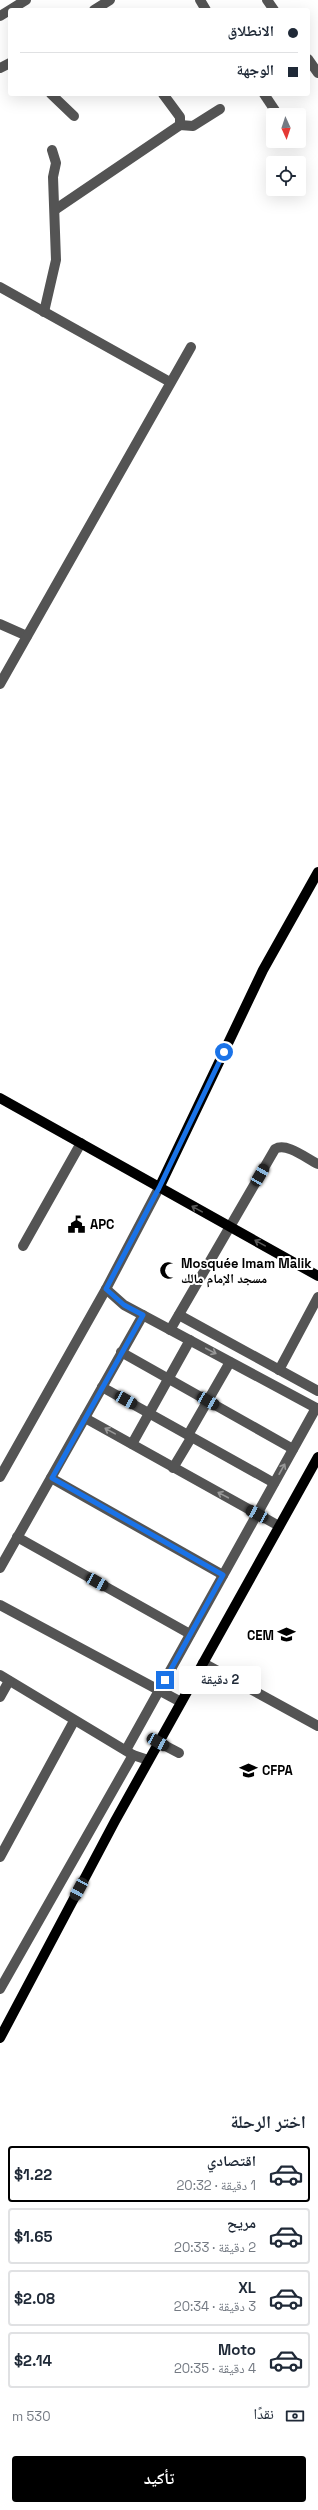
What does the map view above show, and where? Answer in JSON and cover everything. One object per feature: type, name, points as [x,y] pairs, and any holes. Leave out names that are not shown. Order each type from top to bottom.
[{"type":"main road","points":[[159,1188],[263,970],[318,872]]},
{"type":"main road","points":[[0,1098],[318,1276]]},
{"type":"main road","points":[[0,2038],[148,1760],[318,1457]]},
{"type":"street","points":[[97,8],[110,0]]},
{"type":"street","points":[[11,8],[19,2]]},
{"type":"street","points":[[310,62],[318,73]]},
{"type":"street","points":[[52,96],[74,116]]},
{"type":"street","points":[[164,96],[180,121],[194,126],[220,109]]},
{"type":"street","points":[[265,96],[273,108]]},
{"type":"street","points":[[56,209],[180,121]]},
{"type":"street","points":[[44,312],[56,260],[56,209],[53,177],[56,163],[52,150]]},
{"type":"street","points":[[0,288],[170,382]]},
{"type":"street","points":[[0,684],[191,347]]},
{"type":"street","points":[[0,624],[27,636]]},
{"type":"street","points":[[23,1246],[81,1143]]},
{"type":"street","points":[[170,1330],[275,1149],[286,1147],[318,1164]]},
{"type":"street","points":[[0,1477],[106,1289],[159,1188]]},
{"type":"street","points":[[0,1989],[130,1753],[159,1691],[190,1634],[317,1408],[124,1305],[106,1289]]},
{"type":"street","points":[[279,1370],[318,1297]]},
{"type":"street","points":[[0,1568],[143,1315]]},
{"type":"street","points":[[179,1315],[318,1391]]},
{"type":"street","points":[[132,1444],[190,1340]]},
{"type":"street","points":[[121,1352],[293,1449]]},
{"type":"street","points":[[173,1468],[230,1362]]},
{"type":"street","points":[[102,1386],[274,1483]]},
{"type":"street","points":[[85,1418],[279,1526]]},
{"type":"street","points":[[52,1478],[223,1575]]},
{"type":"street","points":[[18,1537],[190,1634]]},
{"type":"street","points":[[0,1605],[181,1702]]},
{"type":"street","points":[[202,1663],[318,1726]]},
{"type":"street","points":[[0,1697],[4,1678],[130,1753],[148,1760]]},
{"type":"street","points":[[0,1857],[74,1721]]},
{"type":"street","points":[[158,1742],[179,1753]]},
{"type":"place","name":"APC","points":[[77,1224]]},
{"type":"place","name":"Mosquée Imam Malik مسجد الإمام مالك","points":[[168,1270]]},
{"type":"place","name":"CEM","points":[[287,1635]]},
{"type":"place","name":"CFPA","points":[[249,1770]]},
{"type":"route","points":[[165,1680],[223,1575],[52,1478],[143,1315],[124,1305],[106,1289],[159,1188],[224,1052]]}]
